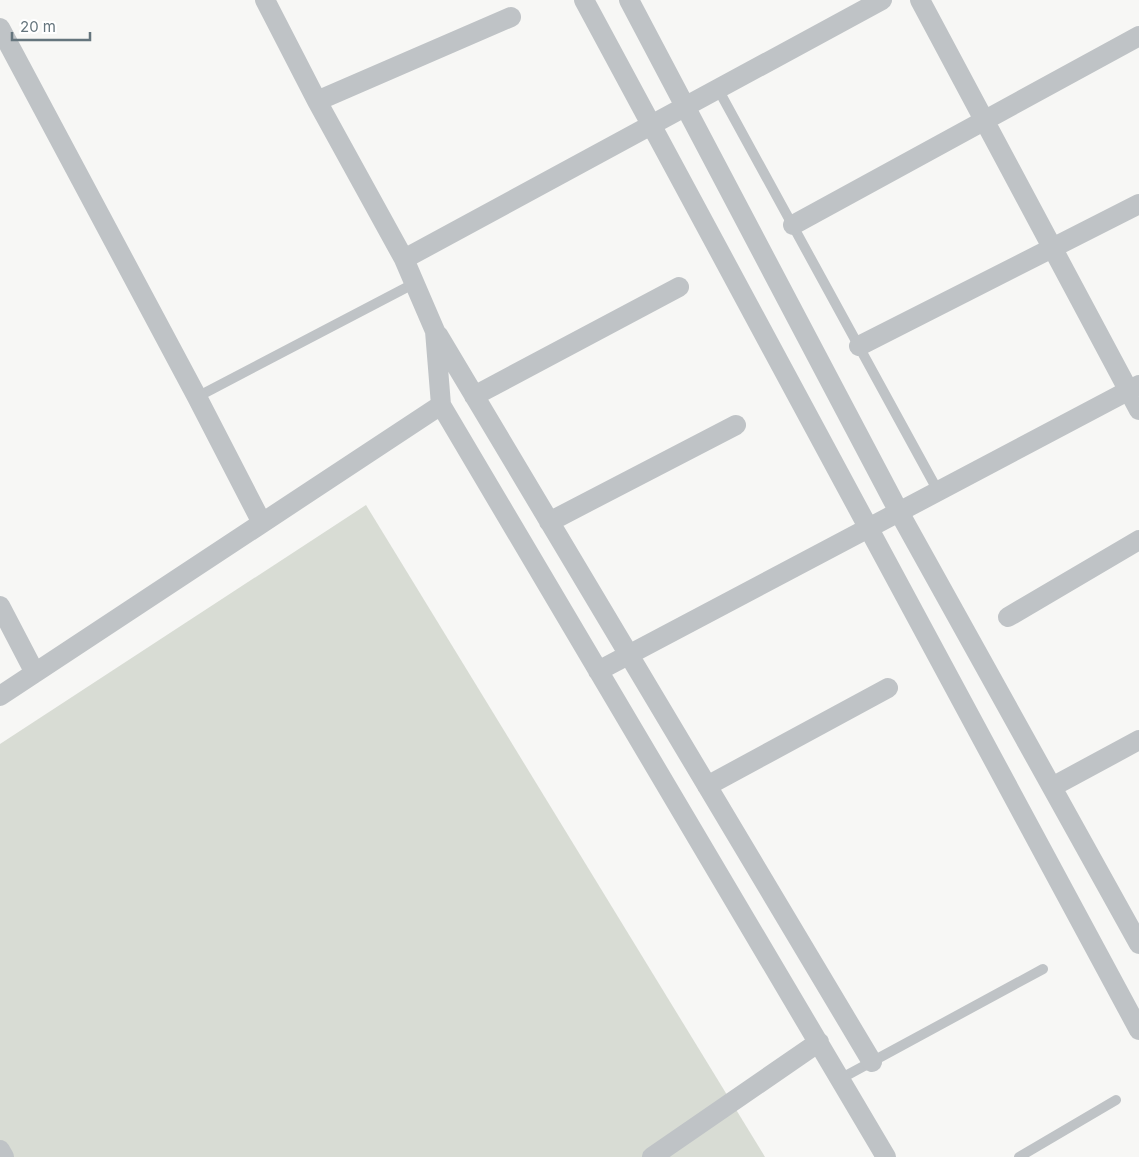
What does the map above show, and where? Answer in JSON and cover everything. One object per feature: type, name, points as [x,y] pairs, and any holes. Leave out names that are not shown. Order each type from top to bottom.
[{"type":"street","points":[[265,0],[316,101],[404,259],[435,331],[872,1062]]},
{"type":"street","points":[[584,0],[1139,1030]]},
{"type":"street","points":[[629,0],[899,512],[1139,944]]},
{"type":"street","points":[[404,259],[882,0]]},
{"type":"street","points":[[920,0],[1053,247],[1134,388],[1139,410]]},
{"type":"street","points":[[316,101],[511,17]]},
{"type":"street","points":[[0,28],[262,523]]},
{"type":"street","points":[[793,225],[1139,36]]},
{"type":"street","points":[[859,346],[1139,204]]},
{"type":"street","points":[[474,396],[679,287]]},
{"type":"street","points":[[435,331],[441,405],[886,1157]]},
{"type":"street","points":[[598,671],[1134,388]]},
{"type":"street","points":[[0,696],[441,405]]},
{"type":"street","points":[[549,522],[736,425]]},
{"type":"street","points":[[1008,617],[1139,540]]},
{"type":"street","points":[[0,606],[35,673]]},
{"type":"street","points":[[707,786],[888,688]]},
{"type":"street","points":[[1052,787],[1139,740]]},
{"type":"street","points":[[652,1157],[819,1042]]},
{"type":"street","points":[[0,1150],[4,1157]]},
{"type":"lane","points":[[718,89],[938,491]]},
{"type":"lane","points":[[197,397],[415,283]]},
{"type":"lane","points":[[840,1079],[1043,969]]},
{"type":"lane","points":[[1019,1157],[1116,1100]]},
{"type":"shaded area","points":[[366,505],[765,1157],[0,1157],[0,744]]}]
